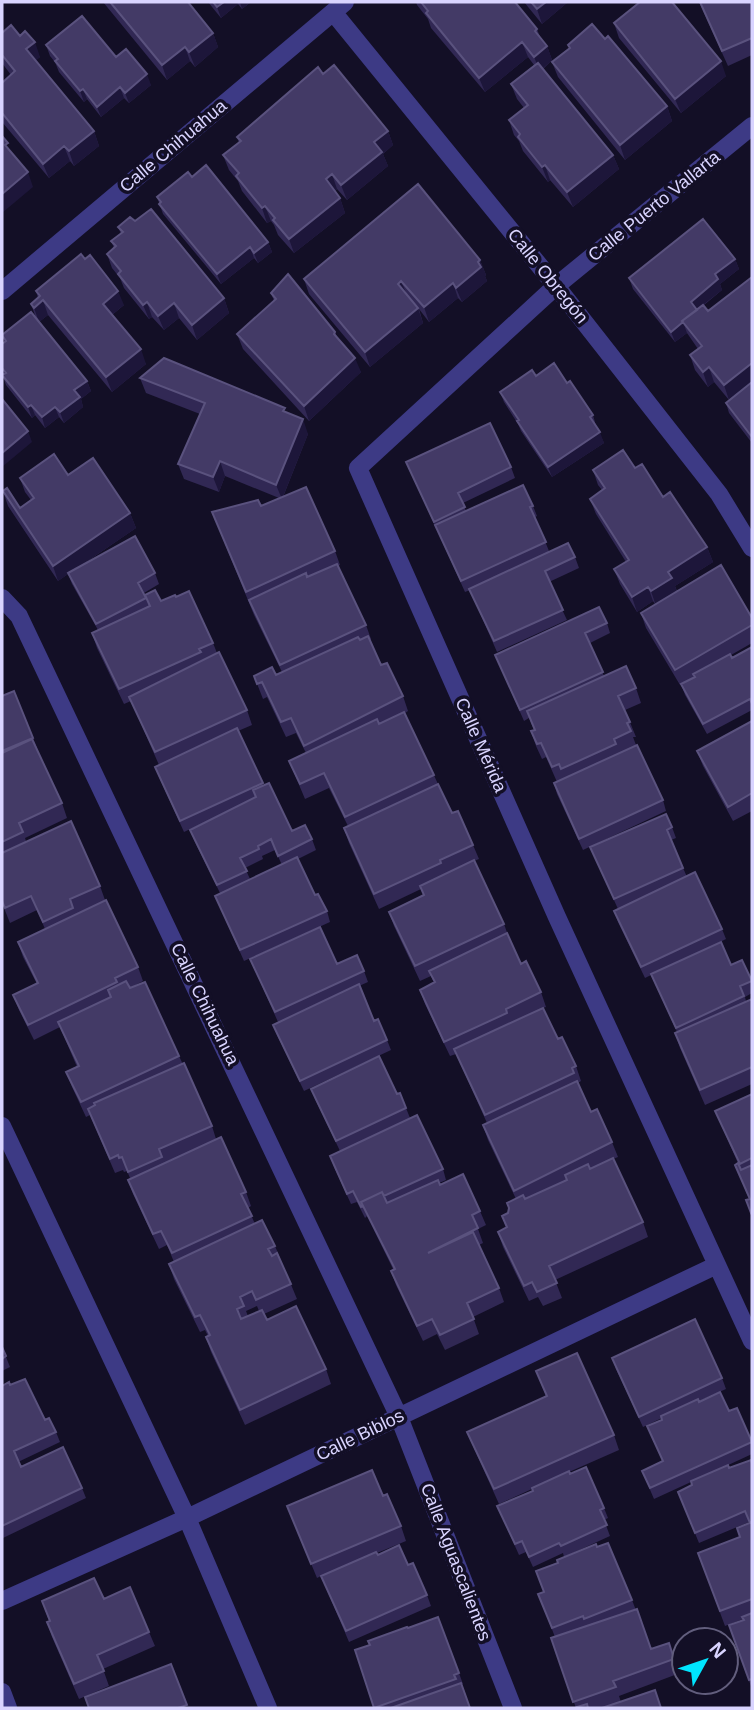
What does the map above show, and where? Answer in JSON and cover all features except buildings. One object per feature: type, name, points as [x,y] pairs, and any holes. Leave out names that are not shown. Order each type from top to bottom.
[{"type":"street","name":"Calle Obregón","points":[[339,7],[719,494],[752,548]]},
{"type":"street","name":"Calle Chihuahua","points":[[2,291],[339,7]]},
{"type":"street","name":"Calle Puerto Vallarta","points":[[556,286],[752,126]]},
{"type":"street","name":"Calle Mérida","points":[[556,286],[358,468],[557,918],[718,1265]]},
{"type":"street","name":"Calle Chihuahua","points":[[2,598],[19,616],[399,1416]]},
{"type":"street","points":[[2,1126],[187,1518],[268,1708]]},
{"type":"street","points":[[718,1265],[752,1341]]},
{"type":"street","name":"Calle Biblos","points":[[2,1601],[187,1518],[718,1265]]},
{"type":"street","name":"Calle Aguascalientes","points":[[399,1416],[513,1708]]},
{"type":"street","points":[[2,1692],[8,1708]]}]
